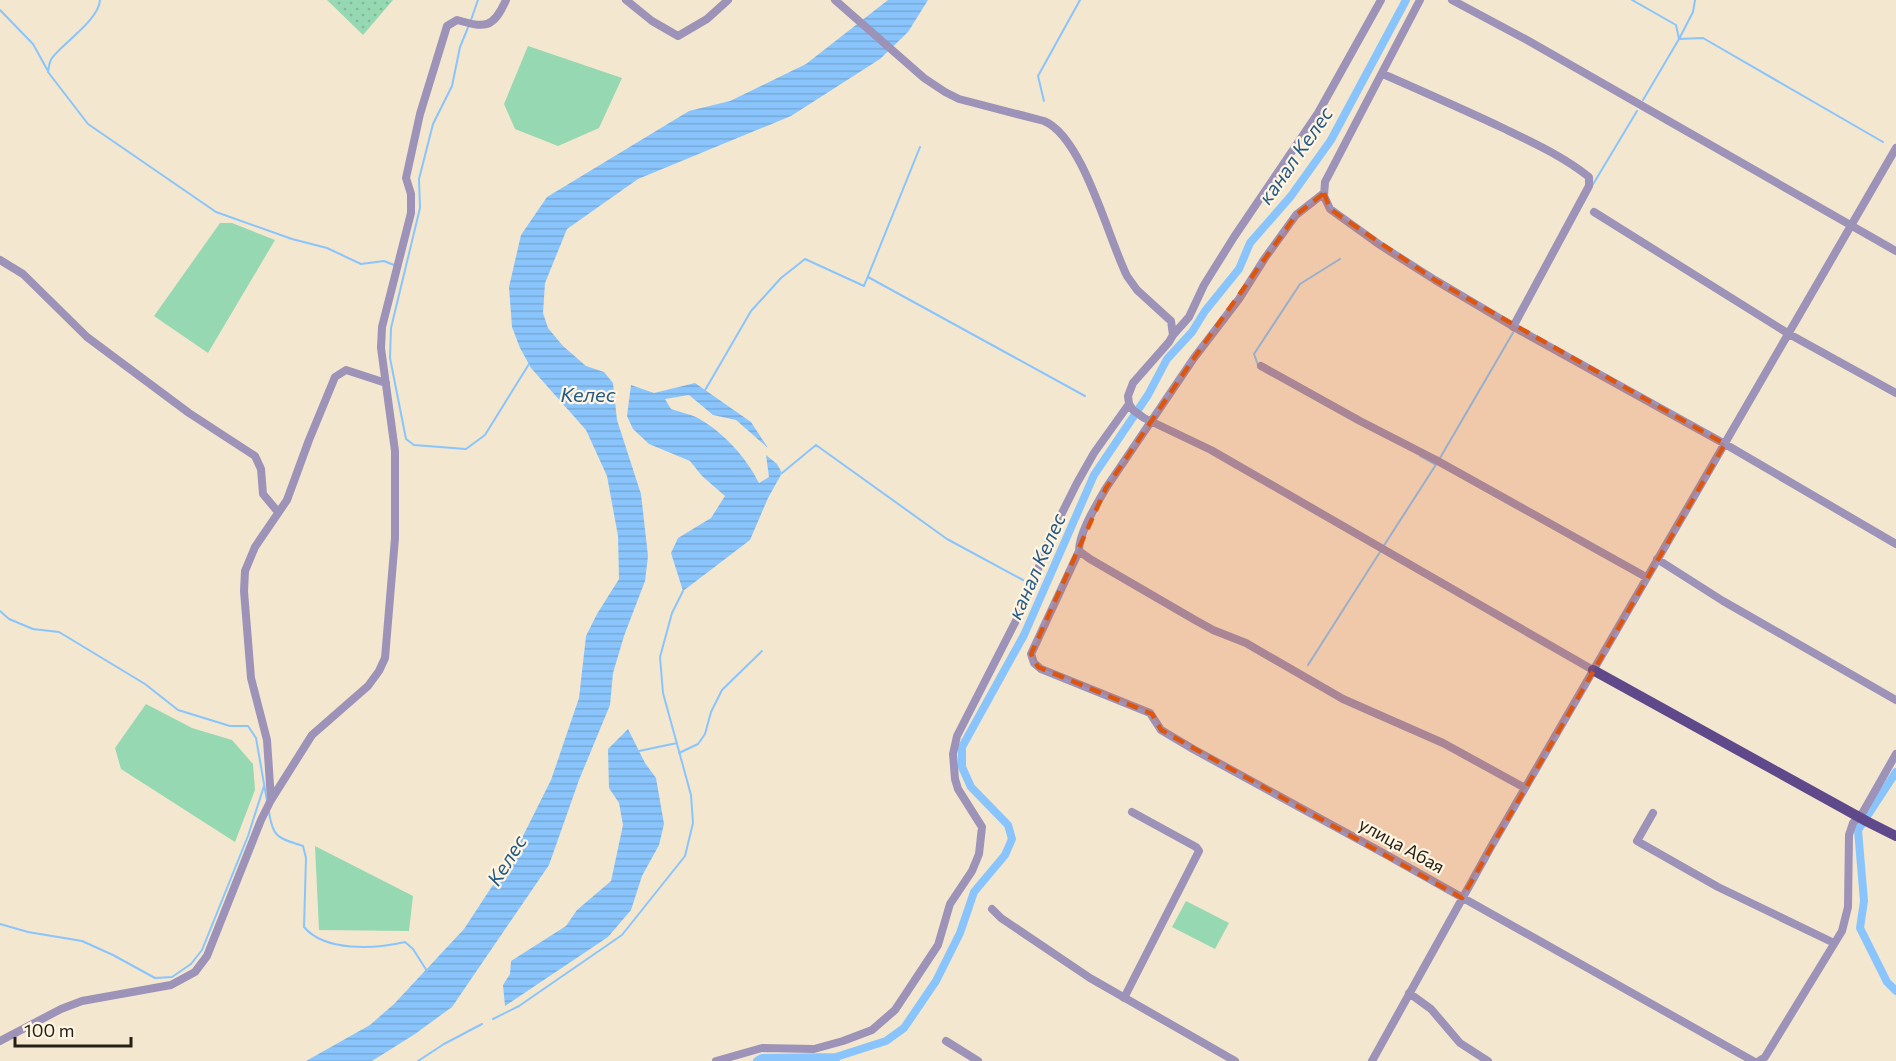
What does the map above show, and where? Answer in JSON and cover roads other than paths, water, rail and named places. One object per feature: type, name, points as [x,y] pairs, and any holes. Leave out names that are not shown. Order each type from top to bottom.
[{"type":"main road","points":[[1593,670],[1896,836]]},
{"type":"street","points":[[0,1041],[61,1009],[82,1001],[171,985],[195,972],[207,956],[271,800],[312,735],[368,686],[380,671],[385,658],[395,538],[395,451],[381,348],[382,327],[411,213],[411,194],[406,178],[420,114],[447,26],[457,20],[480,26],[489,24],[499,15],[506,0]]},
{"type":"street","points":[[626,0],[652,21],[678,36],[707,19],[728,0]]},
{"type":"street","points":[[835,0],[906,63],[945,92],[959,99],[1044,121],[1057,128],[1066,140],[1088,182],[1127,276],[1144,296],[1171,321],[1173,335]]},
{"type":"street","points":[[1381,0],[1317,113],[1233,237],[1204,285],[1189,317],[1133,383],[1128,396],[1131,407],[1148,419],[1211,450],[1593,670]]},
{"type":"street","points":[[1420,0],[1325,182],[1324,193],[1330,209],[1380,245],[1516,329],[1725,444],[1896,544]]},
{"type":"street","points":[[1452,0],[1896,251]]},
{"type":"street","points":[[1383,74],[1533,143],[1589,177],[1589,186],[1516,329]]},
{"type":"street","points":[[1372,1061],[1462,898],[1646,577],[1896,148]]},
{"type":"street","points":[[1324,193],[1296,215],[1239,299],[1148,419],[1093,510],[1079,544],[1079,551],[1213,630],[1246,643],[1343,699],[1443,743],[1525,788]]},
{"type":"street","points":[[1594,212],[1789,334],[1896,393]]},
{"type":"street","points":[[0,260],[23,274],[87,337],[189,413],[255,456],[261,469],[263,494],[278,512]]},
{"type":"street","points":[[1261,366],[1360,421],[1439,461],[1646,577]]},
{"type":"street","points":[[271,800],[267,740],[251,678],[244,591],[245,571],[255,547],[287,500],[335,377],[346,370],[386,383]]},
{"type":"street","points":[[716,1061],[762,1048],[814,1049],[865,1033],[896,1011],[928,963],[938,945],[950,904],[972,871],[979,854],[983,834],[980,822],[958,789],[955,779],[953,753],[957,736],[1023,607],[1053,531],[1077,483],[1094,453],[1131,407]]},
{"type":"street","name":"улица Абая","points":[[1079,551],[1031,654],[1035,664],[1041,669],[1150,713],[1157,726],[1169,734],[1753,1061]]},
{"type":"street","points":[[1657,559],[1722,602],[1896,700]]},
{"type":"street","points":[[1759,1061],[1765,1057],[1842,931],[1849,897],[1851,828],[1863,819],[1896,754]]},
{"type":"street","points":[[1124,998],[1199,851],[1196,847],[1132,812]]},
{"type":"street","points":[[1653,813],[1637,842],[1718,887],[1834,943]]},
{"type":"street","points":[[992,909],[1001,918],[1065,962],[1235,1061]]},
{"type":"street","points":[[1409,993],[1431,1009],[1461,1043],[1488,1061]]},
{"type":"street","points":[[946,1041],[978,1061]]},
{"type":"water","name":"Келес","points":[[888,0],[928,0],[908,32],[880,59],[791,116],[638,179],[567,229],[545,283],[543,313],[548,328],[563,346],[586,366],[604,372],[613,383],[617,420],[641,494],[648,556],[645,581],[613,673],[610,705],[579,780],[549,865],[452,1007],[372,1061],[306,1061],[370,1025],[394,1004],[464,929],[516,850],[551,780],[579,698],[586,636],[619,579],[618,536],[607,476],[586,430],[531,368],[512,327],[509,287],[521,235],[547,197],[689,111],[730,101],[806,64]]},
{"type":"water","points":[[695,383],[751,422],[768,448],[736,420],[713,415],[689,395],[665,399],[671,409],[692,415],[717,431],[741,455],[759,483],[769,477],[766,455],[777,464],[782,473],[768,498],[750,540],[683,591],[671,553],[678,538],[711,518],[725,496],[702,476],[690,461],[649,444],[633,429],[627,416],[631,385],[654,393]]},
{"type":"water","points":[[628,729],[645,763],[656,778],[664,824],[659,845],[642,876],[631,910],[608,937],[505,1006],[503,985],[510,974],[511,961],[566,926],[577,910],[611,881],[623,825],[619,803],[609,788],[608,749]]},
{"type":"waterway","points":[[100,0],[94,15],[52,58],[48,72],[88,124],[216,212],[292,239],[327,248],[361,264],[384,261],[394,265]]},
{"type":"waterway","points":[[471,20],[478,0]]},
{"type":"waterway","points":[[1044,101],[1038,76],[1080,0]]},
{"type":"waterway","name":"канал Келес","points":[[757,1061],[762,1058],[836,1057],[886,1041],[904,1028],[936,981],[960,933],[974,892],[1005,855],[1012,839],[1008,825],[971,787],[962,767],[962,747],[1024,635],[1094,475],[1148,395],[1167,359],[1192,332],[1205,311],[1239,269],[1250,243],[1291,196],[1331,140],[1406,0]]},
{"type":"waterway","points":[[1632,0],[1676,25],[1679,39],[1643,100]]},
{"type":"waterway","points":[[1679,39],[1693,12],[1695,0]]},
{"type":"waterway","points":[[0,10],[33,44],[48,71]]},
{"type":"waterway","points":[[469,25],[460,47],[452,86],[433,124],[419,179],[420,208],[391,328],[390,358],[406,439],[414,445],[466,449],[485,435],[529,364]]},
{"type":"waterway","points":[[1679,39],[1703,38],[1883,142]]},
{"type":"waterway","points":[[1592,186],[1637,111]]},
{"type":"waterway","points":[[704,392],[751,311],[781,278],[805,259],[864,286],[920,147]]},
{"type":"waterway","points":[[1258,365],[1254,354],[1300,284],[1340,259]]},
{"type":"waterway","points":[[868,277],[1085,396]]},
{"type":"waterway","points":[[1440,458],[1514,331]]},
{"type":"waterway","points":[[782,473],[816,445],[947,539],[1023,580]]},
{"type":"waterway","points":[[1420,456],[1436,465]]},
{"type":"waterway","points":[[1383,547],[1437,463]]},
{"type":"waterway","points":[[1308,665],[1380,552]]},
{"type":"waterway","points":[[493,1019],[519,1006],[622,935],[685,856],[693,823],[691,795],[663,693],[660,657],[672,613],[683,591]]},
{"type":"waterway","points":[[0,611],[9,619],[33,629],[59,632],[145,684],[178,710],[230,726],[248,726],[256,738],[267,801]]},
{"type":"waterway","points":[[679,753],[698,744],[705,734],[711,712],[722,690],[762,651]]},
{"type":"waterway","points":[[639,751],[677,743]]},
{"type":"waterway","points":[[1896,772],[1858,830],[1864,901],[1860,928],[1887,982],[1896,991]]},
{"type":"waterway","points":[[0,924],[28,932],[82,941],[155,978],[172,977],[191,964],[202,950],[248,836],[264,786]]},
{"type":"waterway","points":[[269,812],[275,833],[283,839],[303,846],[306,858],[304,927],[313,935],[337,945],[365,947],[405,942],[413,949],[427,971]]},
{"type":"waterway","points":[[418,1061],[482,1024]]},
{"type":"waterway","name":"канал Келес","points":[[836,1057],[839,1061]]}]
